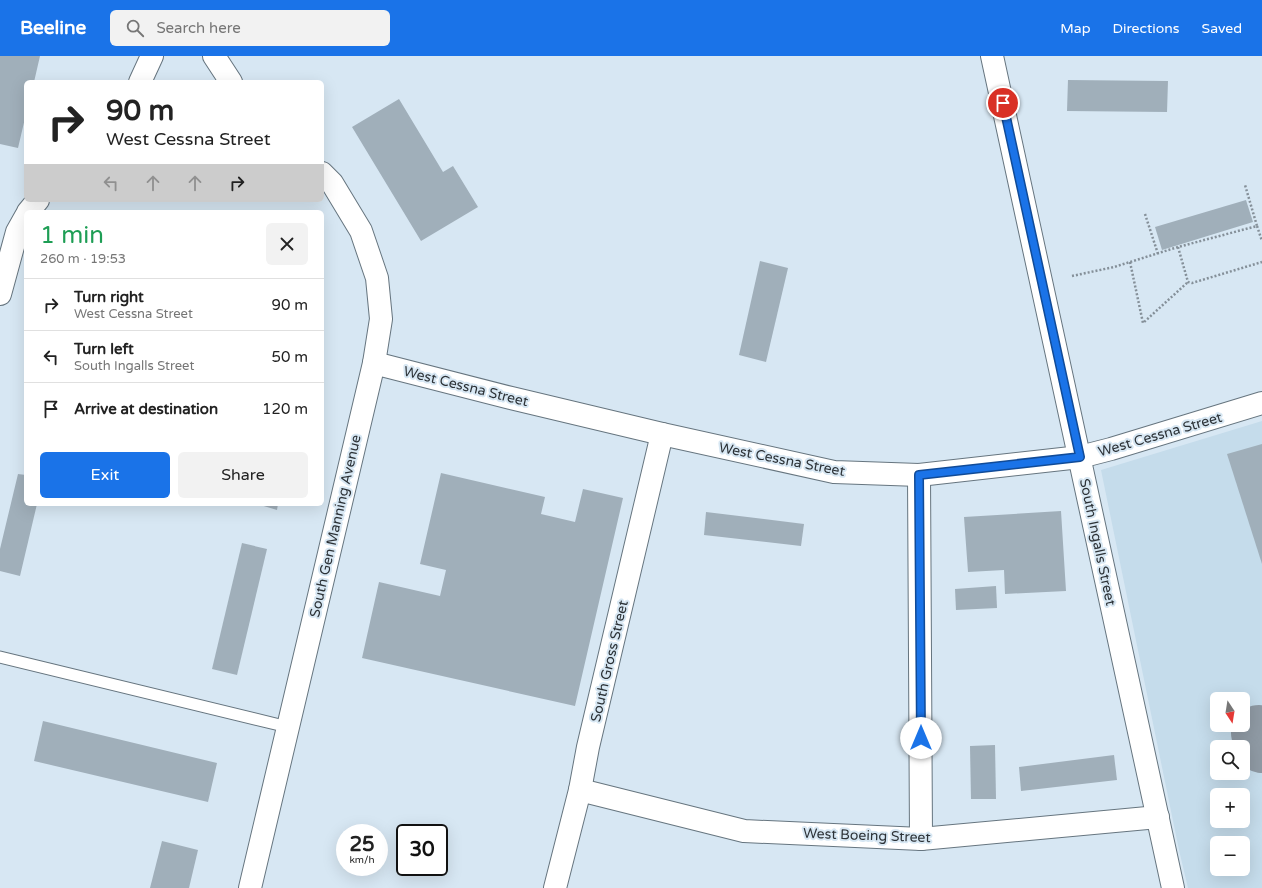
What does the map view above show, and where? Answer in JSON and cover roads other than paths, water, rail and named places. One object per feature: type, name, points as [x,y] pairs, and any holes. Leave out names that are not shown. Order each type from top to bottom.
[{"type":"street","points":[[141,80],[152,56]]},
{"type":"street","points":[[214,56],[230,80]]},
{"type":"street","name":"South Ingalls Street","points":[[992,56],[1174,888]]},
{"type":"street","name":"South Gen Manning Avenue","points":[[250,888],[374,363],[381,319],[377,278],[361,231],[332,182],[324,176]]},
{"type":"street","points":[[30,210],[36,202]]},
{"type":"street","points":[[1,284],[17,232],[24,220]]},
{"type":"street","name":"West Cessna Street","points":[[374,363],[519,400],[662,434],[834,472],[919,475],[1080,457],[1262,403]]},
{"type":"street","name":"South Gross Street","points":[[555,888],[580,790],[588,747],[662,434]]},
{"type":"street","points":[[919,475],[921,839]]},
{"type":"street","name":"West Boeing Street","points":[[580,790],[744,831],[921,839],[1158,817]]},
{"type":"lane","points":[[0,657],[288,727]]}]
